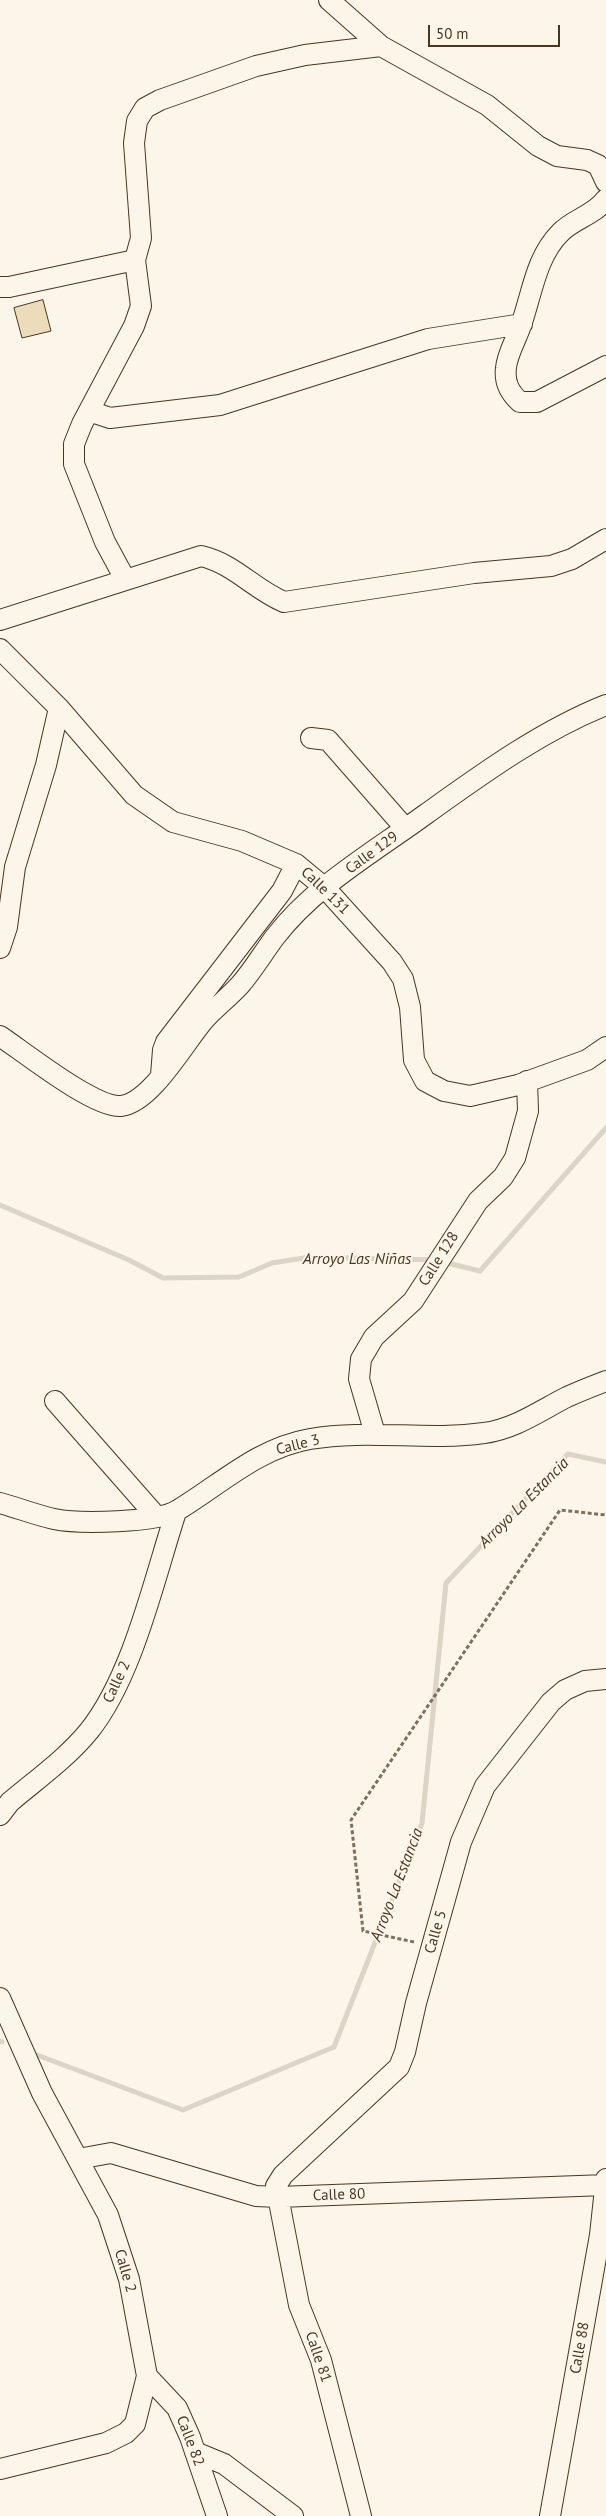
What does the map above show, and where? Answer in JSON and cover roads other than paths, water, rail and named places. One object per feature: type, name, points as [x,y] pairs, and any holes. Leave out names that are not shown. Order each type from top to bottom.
[{"type":"street","points":[[329,0],[381,46],[487,105],[538,146],[557,156],[587,160],[598,165],[606,182]]},
{"type":"street","points":[[124,580],[105,542],[74,464],[74,444],[89,411],[134,326],[141,306],[135,260],[141,238],[134,142],[137,121],[145,108],[160,100],[256,66],[305,55],[381,46]]},
{"type":"street","points":[[606,199],[601,207],[560,232],[548,250],[536,274],[522,324],[505,367],[507,385],[511,394],[520,402],[537,402],[606,366]]},
{"type":"street","points":[[0,287],[9,287],[135,260]]},
{"type":"street","points":[[89,411],[110,418],[220,405],[428,340],[522,324]]},
{"type":"street","points":[[0,620],[201,556],[219,560],[270,596],[284,602],[296,602],[322,596],[411,585],[474,573],[551,566],[572,559],[606,539]]},
{"type":"street","name":"Calle 131","points":[[0,649],[59,708],[134,795],[173,822],[242,841],[296,864],[325,888],[392,962],[403,979],[410,1007],[414,1060],[425,1081],[444,1091],[470,1096],[527,1081],[587,1060],[606,1047]]},
{"type":"street","name":"Calle 129","points":[[0,1036],[76,1088],[108,1104],[122,1106],[141,1097],[161,1075],[204,1020],[241,983],[301,906],[467,783],[562,726],[606,705]]},
{"type":"street","points":[[0,948],[7,927],[15,867],[46,765],[59,708]]},
{"type":"street","points":[[310,738],[328,740],[406,828]]},
{"type":"street","points":[[161,1075],[163,1050],[166,1042],[282,891],[296,864]]},
{"type":"street","name":"Calle 128","points":[[376,1434],[359,1379],[361,1359],[374,1337],[413,1301],[478,1201],[503,1177],[515,1158],[528,1111],[527,1081]]},
{"type":"street","name":"Calle 3","points":[[0,1503],[55,1520],[93,1522],[135,1520],[176,1512],[237,1469],[278,1449],[310,1439],[376,1434],[440,1436],[486,1433],[521,1422],[568,1396],[606,1381]]},
{"type":"street","points":[[55,1401],[156,1516]]},
{"type":"street","name":"Calle 2","points":[[3,1803],[88,1732],[107,1705],[129,1658],[176,1512]]},
{"type":"street","name":"Calle 5","points":[[278,2197],[276,2186],[284,2176],[399,2067],[405,2052],[416,2003],[461,1842],[485,1786],[551,1702],[565,1690],[586,1681],[606,1680]]},
{"type":"street","name":"Calle 2","points":[[0,1998],[42,2093],[108,2215],[129,2278],[147,2376],[136,2424],[126,2433],[106,2443],[0,2469]]},
{"type":"street","name":"Calle 80","points":[[78,2159],[111,2153],[256,2196],[278,2197],[605,2183]]},
{"type":"street","name":"Calle 88","points":[[550,2516],[600,2235],[605,2183]]},
{"type":"street","name":"Calle 81","points":[[278,2197],[299,2305],[321,2360],[361,2516]]},
{"type":"street","name":"Calle 82","points":[[147,2376],[177,2408],[195,2452],[217,2516]]},
{"type":"street","points":[[195,2452],[224,2464],[293,2516]]},
{"type":"waterway","name":"Arroyo Las Niñas","points":[[443,1262],[480,1271],[606,1128]]},
{"type":"waterway","name":"Arroyo Las Niñas","points":[[0,1205],[129,1260],[163,1278],[239,1277],[272,1263],[310,1257],[435,1260]]},
{"type":"waterway","name":"Arroyo La Estancia","points":[[37,2055],[183,2110],[334,2047],[422,1823],[446,1583],[568,1454],[606,1462]]}]
